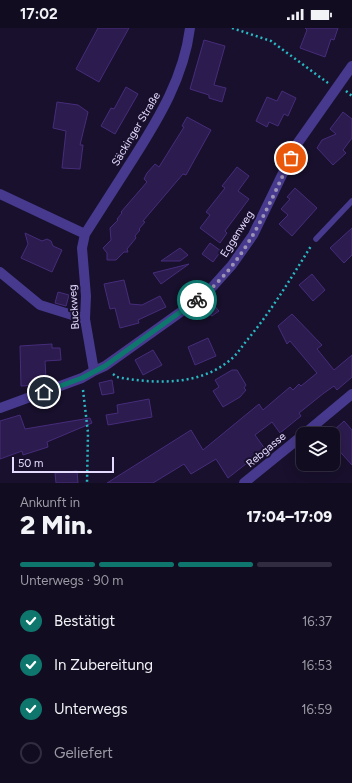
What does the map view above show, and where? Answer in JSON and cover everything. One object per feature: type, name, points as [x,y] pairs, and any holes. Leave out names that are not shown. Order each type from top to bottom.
[{"type":"street","name":"Säckinger Straße","points":[[85,234],[168,100],[188,46],[190,28]]},
{"type":"street","name":"Eggenweg","points":[[94,371],[105,366],[206,294],[232,265],[254,235],[297,144],[352,66]]},
{"type":"street","points":[[0,194],[85,234]]},
{"type":"street","name":"Buckweg","points":[[85,234],[82,248],[86,296],[85,319],[94,371]]},
{"type":"street","points":[[0,272],[40,305],[85,319]]},
{"type":"street","points":[[0,408],[82,378],[94,371]]},
{"type":"street","name":"Rebgasse","points":[[312,427],[352,394]]},
{"type":"street","name":"Rebgasse","points":[[244,483],[296,440]]},
{"type":"lane","points":[[316,239],[352,201]]},
{"type":"path","points":[[232,28],[271,41],[336,89]]},
{"type":"path","points":[[105,366],[117,377],[154,382],[195,378],[214,371],[231,360],[269,313],[316,239]]},
{"type":"path","points":[[82,378],[88,433],[87,483]]},
{"type":"building","points":[[98,28],[129,28],[99,82],[76,69]]},
{"type":"building","points":[[305,28],[338,28],[334,40],[331,39],[325,57],[300,48],[307,30]]},
{"type":"building","points":[[204,40],[225,46],[214,85],[226,88],[222,102],[209,98],[209,95],[190,89]]},
{"type":"building","points":[[126,87],[138,94],[115,134],[101,126],[111,108],[114,109]]},
{"type":"building","points":[[282,91],[296,98],[288,116],[284,114],[278,126],[269,122],[267,127],[256,121],[267,97],[277,101]]},
{"type":"building","points":[[57,102],[78,105],[88,112],[80,145],[83,145],[80,169],[62,168],[66,131],[53,128]]},
{"type":"building","points":[[343,112],[352,119],[352,138],[343,150],[346,153],[333,165],[317,148],[322,140],[336,134],[330,129]]},
{"type":"building","points":[[187,117],[211,130],[186,175],[183,174],[143,221],[145,222],[135,236],[136,238],[127,249],[128,252],[124,252],[116,260],[107,260],[107,253],[103,248],[111,240],[110,228],[118,220],[117,219],[122,213],[121,212],[147,182],[144,179],[147,173],[155,164],[159,167],[184,127],[182,126]]},
{"type":"building","points":[[237,167],[249,176],[238,191],[249,199],[225,231],[227,233],[220,243],[200,228],[210,215],[206,212],[225,188],[222,186]]},
{"type":"building","points":[[295,188],[317,208],[292,236],[279,224],[288,215],[281,209],[290,199],[287,197]]},
{"type":"building","points":[[352,228],[352,255],[344,263],[330,248]]},
{"type":"building","points":[[25,233],[42,241],[47,239],[51,241],[53,246],[62,250],[52,272],[21,258],[28,244]]},
{"type":"building","points":[[210,243],[221,251],[213,262],[202,254]]},
{"type":"building","points":[[180,248],[188,255],[180,261],[161,261]]},
{"type":"building","points":[[189,264],[161,284],[153,273]]},
{"type":"building","points":[[312,274],[325,290],[313,301],[299,285]]},
{"type":"building","points":[[124,280],[130,304],[142,305],[160,296],[166,307],[138,320],[139,323],[120,328],[115,308],[110,309],[104,284]]},
{"type":"building","points":[[58,292],[69,295],[66,306],[55,303]]},
{"type":"building","points":[[211,302],[219,311],[212,316],[202,310]]},
{"type":"building","points":[[292,314],[322,345],[317,349],[334,370],[352,355],[352,377],[337,390],[334,386],[324,393],[299,413],[301,416],[280,433],[272,422],[255,435],[265,449],[228,478],[216,459],[191,474],[184,464],[153,483],[107,483],[191,430],[203,450],[259,404],[263,410],[290,387],[293,390],[299,384],[301,386],[317,373],[290,341],[287,344],[278,326]]},
{"type":"building","points":[[208,338],[216,356],[195,365],[188,347]]},
{"type":"building","points":[[52,344],[52,348],[60,348],[61,360],[45,361],[46,378],[40,378],[40,385],[21,386],[20,346]]},
{"type":"building","points":[[153,350],[162,365],[143,375],[135,360]]},
{"type":"building","points":[[232,370],[237,370],[246,385],[244,388],[246,390],[240,397],[223,407],[213,391],[219,387],[215,380]]},
{"type":"building","points":[[112,380],[114,393],[102,395],[99,383]]},
{"type":"building","points":[[149,399],[152,417],[108,425],[106,415],[118,413],[117,405]]},
{"type":"building","points":[[20,415],[25,429],[90,418],[92,423],[47,442],[48,447],[23,455],[22,451],[0,459],[0,421]]},
{"type":"building","points":[[344,421],[352,430],[352,465],[340,452],[340,427],[337,427]]},
{"type":"building","points":[[77,471],[78,483],[56,483],[55,473]]},
{"type":"way so far","points":[[197,300],[206,294],[232,265],[254,235],[291,158]]},
{"type":"route","points":[[44,392],[82,378],[105,366],[197,300]]}]
